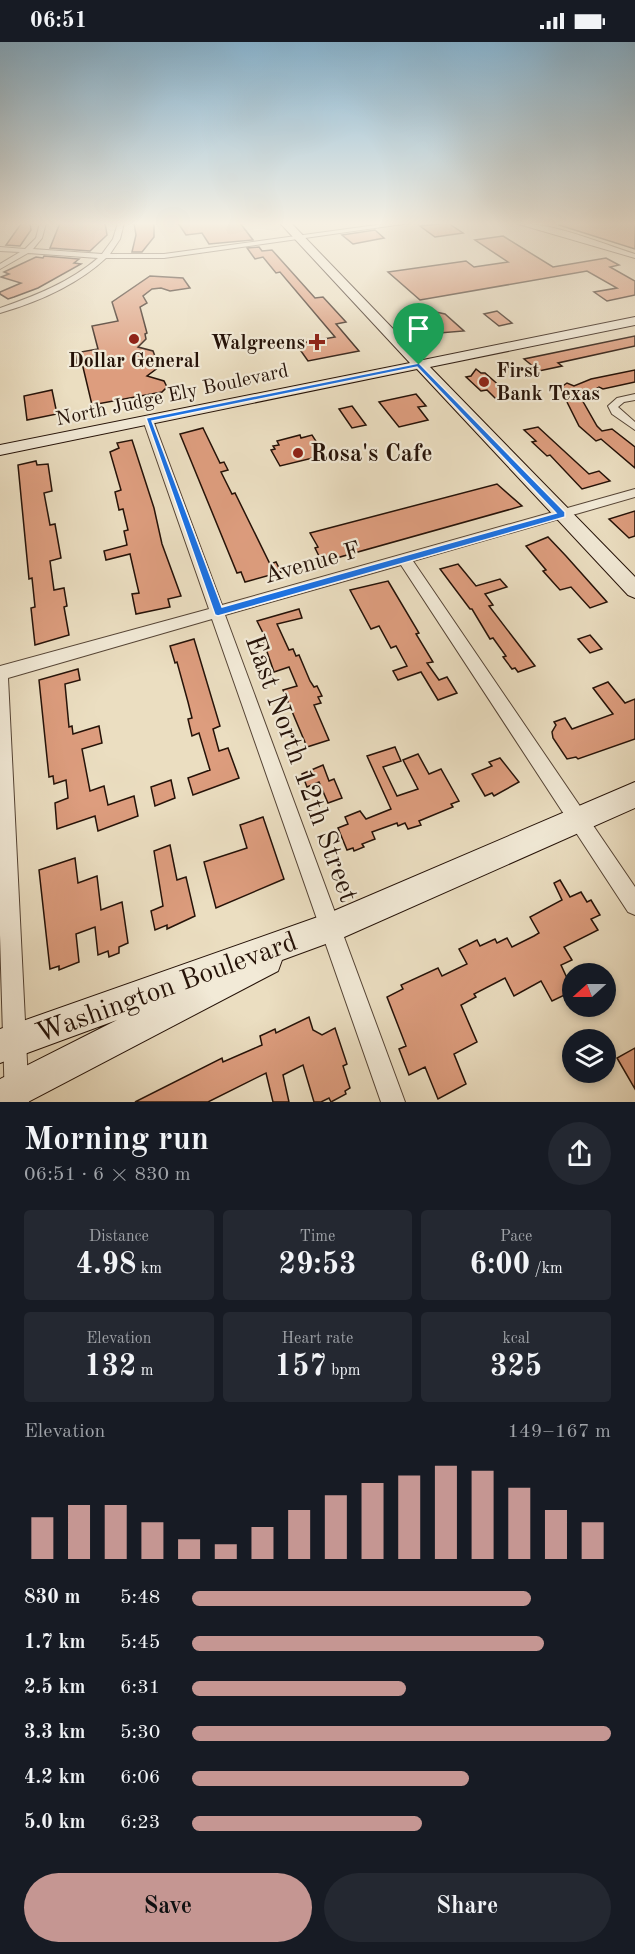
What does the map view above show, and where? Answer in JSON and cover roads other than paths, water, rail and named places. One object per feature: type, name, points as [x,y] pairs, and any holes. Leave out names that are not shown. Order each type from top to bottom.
[{"type":"main road","points":[[332,272],[635,590]]},
{"type":"main road","name":"North Judge Ely Boulevard","points":[[0,450],[635,321]]},
{"type":"main road","name":"Washington Boulevard","points":[[7,1043],[332,927],[635,795]]},
{"type":"main road","name":"Washington Boulevard","points":[[11,1097],[332,927]]},
{"type":"street","points":[[0,311],[54,289],[82,272]]},
{"type":"street","points":[[635,397],[616,402],[614,406],[616,412],[635,428]]},
{"type":"street","name":"East North 12th Street","points":[[148,420],[393,1102]]},
{"type":"street","name":"Avenue F","points":[[0,673],[635,493]]},
{"type":"street","points":[[404,560],[635,905]]},
{"type":"street","points":[[0,673],[7,1043],[11,1097]]},
{"type":"place","name":"Dollar General","points":[[134,339]]},
{"type":"place","name":"Walgreens","points":[[317,342]]},
{"type":"place","name":"First Bank Texas","points":[[484,382]]},
{"type":"place","name":"Rosa's Cafe","points":[[298,453]]}]
